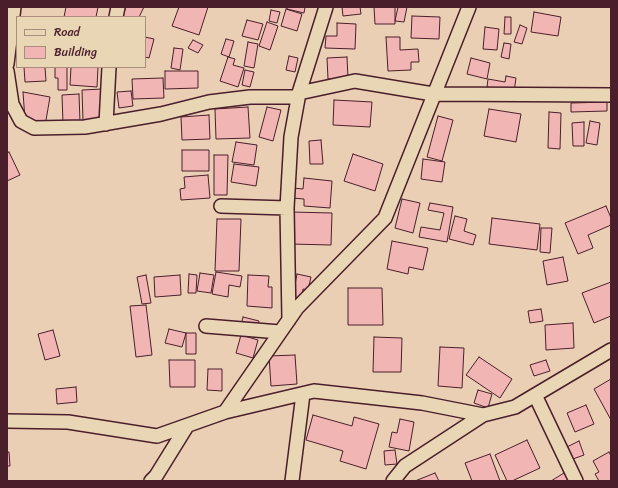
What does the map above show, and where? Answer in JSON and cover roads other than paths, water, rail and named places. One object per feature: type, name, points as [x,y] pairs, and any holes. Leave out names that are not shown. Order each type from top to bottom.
[{"type":"street","points":[[7,64],[14,7]]},
{"type":"street","points":[[289,320],[287,208],[291,137],[298,95],[326,7]]},
{"type":"street","points":[[225,412],[297,308],[385,218],[433,94],[469,7]]},
{"type":"street","points":[[106,124],[109,68]]},
{"type":"street","points":[[7,71],[12,104],[21,121],[34,128],[85,127],[106,124],[161,114],[209,102],[250,96],[298,95],[355,80],[433,94],[611,95]]},
{"type":"street","points":[[221,206],[287,208]]},
{"type":"street","points":[[206,326],[280,332]]},
{"type":"street","points":[[393,481],[405,466],[483,415],[515,407],[611,350]]},
{"type":"street","points":[[7,421],[68,422],[157,436],[225,412],[314,391],[422,403],[483,415]]},
{"type":"street","points":[[292,481],[303,394]]},
{"type":"street","points":[[535,395],[576,481]]},
{"type":"street","points":[[151,481],[156,476],[187,426]]}]
